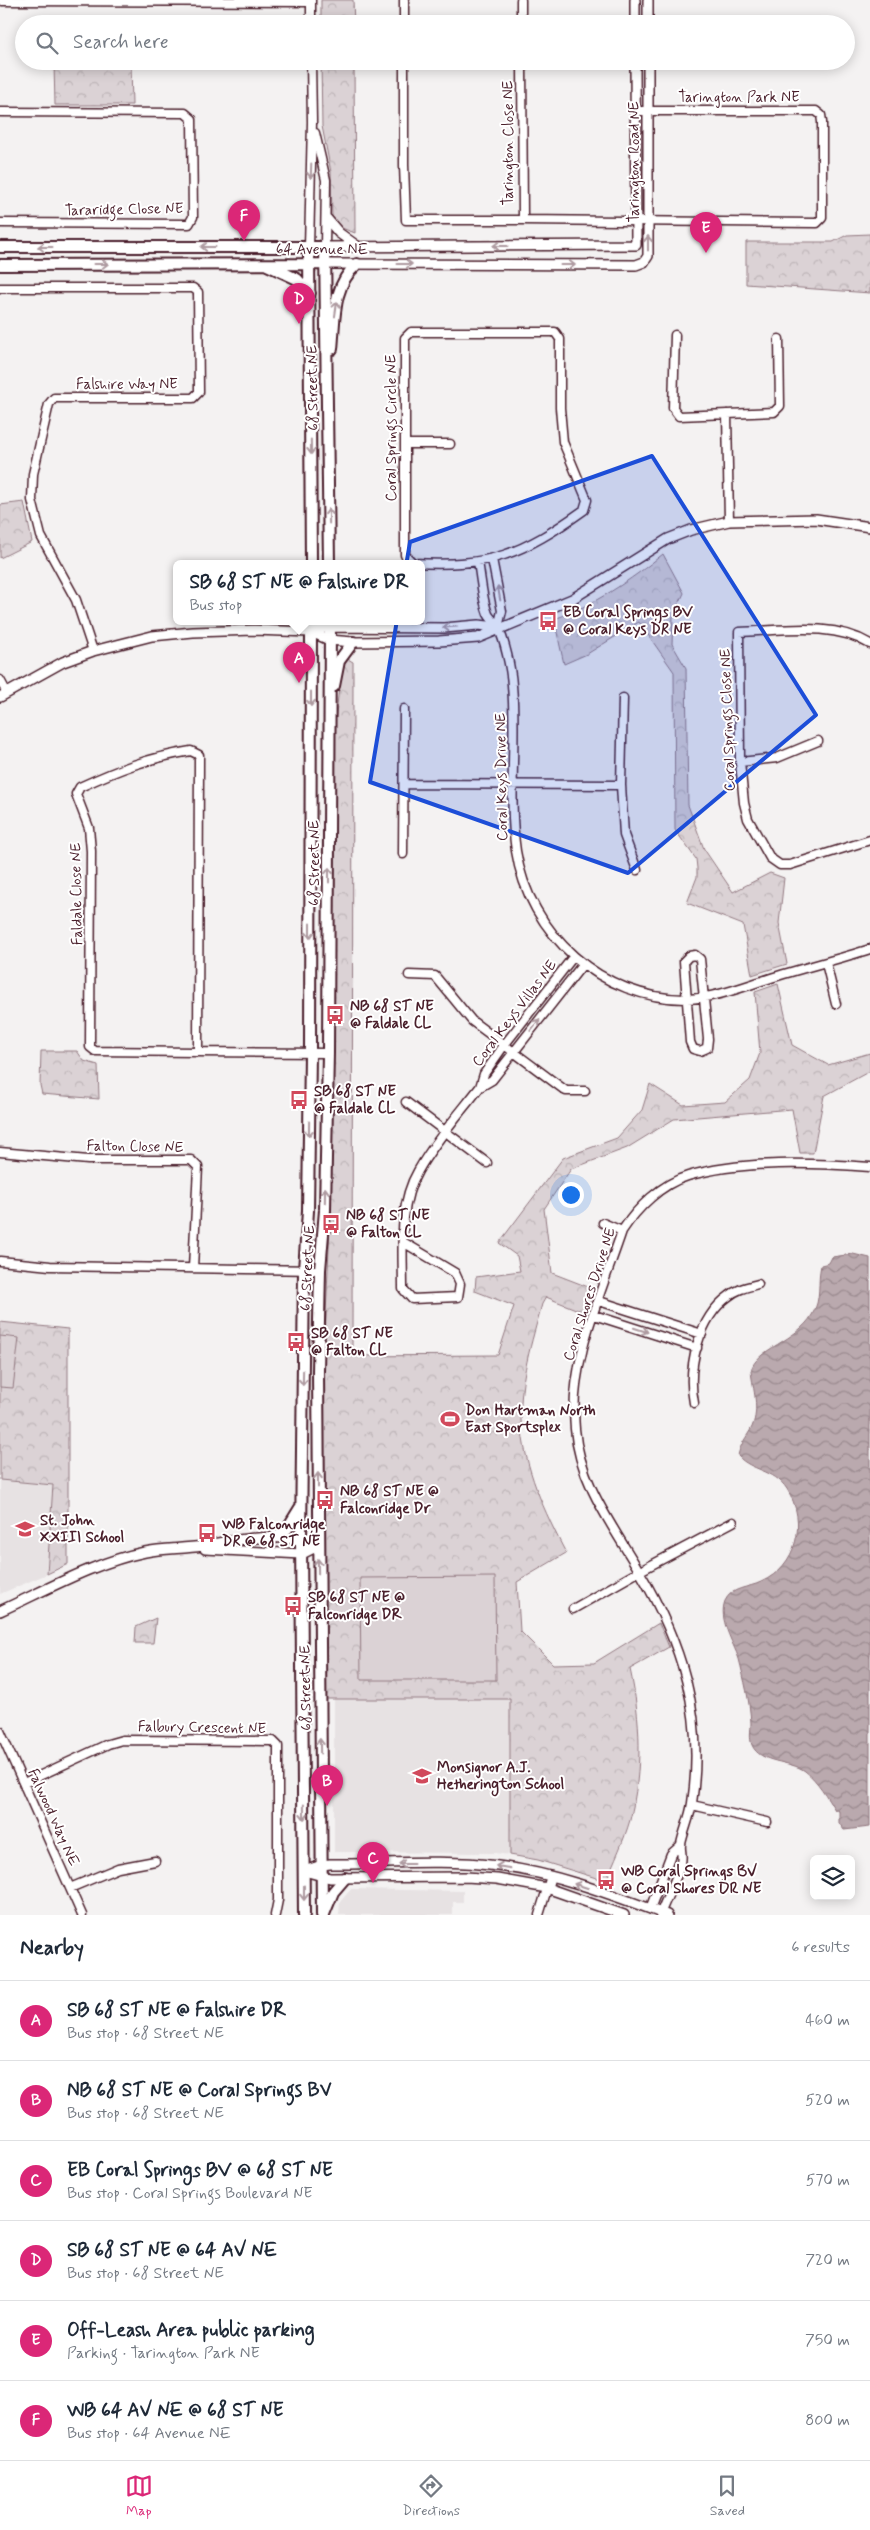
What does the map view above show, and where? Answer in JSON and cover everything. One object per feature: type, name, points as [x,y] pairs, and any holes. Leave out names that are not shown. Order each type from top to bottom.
[{"type":"main road","name":"64 Avenue NE","points":[[0,247],[325,247]]},
{"type":"main road","name":"68 Street NE","points":[[309,247],[311,560]]},
{"type":"main road","name":"68 Street NE","points":[[325,247],[329,560]]},
{"type":"main road","name":"64 Avenue NE","points":[[0,264],[325,264]]},
{"type":"main road","points":[[266,264],[298,279],[310,293]]},
{"type":"main road","points":[[326,374],[331,363],[339,288],[344,276],[357,264]]},
{"type":"main road","name":"68 Street NE","points":[[323,1915],[318,1546],[320,1270],[325,1210],[328,1053],[329,625]]},
{"type":"main road","name":"68 Street NE","points":[[304,1915],[301,1539],[304,1270],[308,1211],[310,1053],[311,627]]},
{"type":"main road","points":[[330,704],[340,661],[353,642]]},
{"type":"main road","points":[[272,1539],[287,1530],[302,1505]]},
{"type":"main road","points":[[323,1915],[333,1892],[345,1878]]},
{"type":"street","points":[[404,0],[404,15]]},
{"type":"street","points":[[521,0],[522,15]]},
{"type":"street","points":[[635,0],[635,15]]},
{"type":"street","points":[[648,0],[648,15]]},
{"type":"street","points":[[0,1],[311,1],[311,15]]},
{"type":"street","name":"68 Street NE","points":[[309,247],[311,70]]},
{"type":"street","name":"Tarington Close NE","points":[[404,70],[406,220],[522,220],[522,70]]},
{"type":"street","name":"Tarington Road NE","points":[[635,70],[636,245]]},
{"type":"street","name":"Tarington Road NE","points":[[644,262],[648,256],[648,70]]},
{"type":"street","name":"Tarington Park NE","points":[[522,220],[817,223],[822,218],[823,162],[821,115],[816,111],[636,111]]},
{"type":"street","name":"Tararidge Close NE","points":[[0,112],[185,113],[192,119],[194,217],[189,224],[0,223]]},
{"type":"street","name":"68 Street NE","points":[[312,122],[326,180],[325,247]]},
{"type":"street","points":[[326,219],[339,233],[357,246]]},
{"type":"street","name":"64 Avenue NE","points":[[325,247],[636,245]]},
{"type":"street","name":"64 Avenue NE","points":[[325,264],[636,265],[644,262]]},
{"type":"street","name":"Falshire Way NE","points":[[0,288],[193,288],[198,292],[199,392],[193,398],[54,398],[49,404],[33,474],[32,500],[41,536],[76,600],[93,651]]},
{"type":"street","name":"Coral Springs Circle NE","points":[[410,560],[405,555],[405,338],[411,332],[556,332],[560,338],[560,408],[563,442],[586,500],[584,510],[534,543],[492,559],[478,562],[425,563]]},
{"type":"street","points":[[675,335],[673,408],[679,416],[774,412],[780,406],[780,339]]},
{"type":"street","points":[[727,414],[729,521]]},
{"type":"street","points":[[406,444],[450,444]]},
{"type":"street","points":[[0,680],[4,695],[63,662],[93,651],[152,636],[193,632],[311,627],[329,640],[353,642],[439,641],[478,638],[498,627],[572,599],[668,539],[692,530],[729,521],[816,520],[870,526]]},
{"type":"street","points":[[492,559],[502,611],[498,627]]},
{"type":"street","points":[[478,562],[488,614],[498,627]]},
{"type":"street","points":[[358,625],[444,628],[478,625],[498,627]]},
{"type":"street","name":"Coral Keys Drive NE","points":[[498,627],[512,683],[513,816],[516,851],[526,889],[538,915],[550,933],[573,957],[622,986],[658,996],[687,999],[704,997],[870,949]]},
{"type":"street","name":"Coral Springs Close NE","points":[[870,644],[846,633],[820,630],[738,632],[741,788],[748,819],[770,858],[780,865],[790,865],[870,840]]},
{"type":"street","points":[[623,698],[621,785],[624,835],[636,870]]},
{"type":"street","points":[[403,854],[404,708]]},
{"type":"street","points":[[740,762],[777,758],[818,741]]},
{"type":"street","name":"Faldale Close NE","points":[[198,1052],[199,755],[191,752],[155,757],[128,765],[80,786],[76,794],[89,828],[91,851],[90,1047],[95,1051],[198,1052],[310,1053],[328,1053]]},
{"type":"street","points":[[404,784],[621,785]]},
{"type":"street","points":[[694,955],[700,959],[704,997],[707,1048],[700,1051],[693,1049],[690,1042],[687,999],[684,961],[689,956],[694,955]]},
{"type":"street","name":"Coral Keys Villas NE","points":[[480,1087],[492,1080],[510,1047],[573,957]]},
{"type":"street","points":[[826,963],[836,1004]]},
{"type":"street","name":"Coral Keys Villas NE","points":[[403,1242],[455,1273],[460,1284],[458,1297],[412,1299],[403,1289],[403,1242],[409,1196],[417,1172],[480,1087],[484,1074],[582,964]]},
{"type":"street","points":[[409,975],[435,976],[472,1020],[566,1091],[584,1091]]},
{"type":"street","points":[[406,1102],[487,1164]]},
{"type":"street","name":"Falton Close NE","points":[[0,1152],[88,1160],[191,1160],[198,1167],[193,1268]]},
{"type":"street","name":"Coral Shores Drive NE","points":[[663,1914],[682,1861],[681,1846],[692,1805],[696,1767],[695,1740],[687,1679],[679,1651],[640,1571],[592,1490],[576,1444],[574,1412],[577,1374],[584,1345],[622,1232],[630,1218],[665,1187],[687,1176],[722,1170],[806,1164],[870,1167]]},
{"type":"street","points":[[603,1222],[622,1232]]},
{"type":"street","points":[[0,1261],[50,1266],[320,1270]]},
{"type":"street","points":[[694,1403],[690,1380],[697,1348],[712,1314],[729,1296],[742,1288],[758,1284]]},
{"type":"street","points":[[599,1301],[702,1334]]},
{"type":"street","points":[[594,1315],[697,1348]]},
{"type":"street","points":[[573,1609],[733,1522]]},
{"type":"street","points":[[0,1611],[120,1559],[145,1552],[192,1548],[240,1539],[301,1539],[318,1546]]},
{"type":"street","points":[[192,1548],[302,1554],[318,1546]]},
{"type":"street","name":"Falwood Way NE","points":[[0,1731],[82,1915]]},
{"type":"street","name":"Falbury Crescent NE","points":[[24,1784],[108,1744],[122,1740],[273,1741],[278,1746],[278,1900],[275,1915]]},
{"type":"street","points":[[692,1805],[767,1822]]},
{"type":"street","name":"Coral Shores Drive NE","points":[[649,1912],[671,1854],[681,1846]]},
{"type":"street","points":[[70,1888],[118,1868],[155,1861]]},
{"type":"street","points":[[455,1864],[455,1877]]},
{"type":"street","points":[[304,1871],[322,1865],[455,1864],[499,1866],[551,1876],[649,1912],[663,1914]]},
{"type":"street","points":[[304,1871],[322,1877],[345,1878],[455,1877],[497,1879],[547,1888],[624,1915]]},
{"type":"street","points":[[539,1915],[551,1876]]},
{"type":"highlighted area","points":[[652,456],[816,715],[628,873],[370,782],[410,542]]},
{"type":"shaded area","name":"St. John XXIII School","points":[[0,1480],[53,1485],[47,1574],[0,1594]]},
{"type":"shaded area","name":"Monsignor A.J. Hetherington School","points":[[334,1699],[510,1699],[510,1855],[495,1853],[334,1852]]},
{"type":"shaded area","points":[[351,1889],[463,1891],[463,1902],[453,1902],[453,1915],[339,1915],[340,1902]]},
{"type":"green space","points":[[321,0],[353,0],[354,15],[321,15]]},
{"type":"green space","points":[[54,70],[131,70],[132,105],[55,105]]},
{"type":"green space","points":[[321,70],[354,70],[355,233],[339,227],[332,216],[331,172],[322,126]]},
{"type":"green space","points":[[870,234],[870,293],[746,284],[746,242],[833,242],[847,235]]},
{"type":"green space","points":[[24,502],[32,542],[0,558],[0,505]]},
{"type":"green space","points":[[663,554],[684,593],[673,617],[672,644],[686,668],[688,805],[704,849],[733,892],[770,873],[784,878],[779,923],[787,964],[752,975],[743,925],[687,903],[697,877],[697,868],[696,859],[675,830],[674,672],[639,622],[587,654],[564,664],[554,619],[597,600]]},
{"type":"green space","points":[[346,658],[353,662],[352,1356],[498,1355],[514,1306],[475,1291],[476,1277],[520,1271],[517,1256],[499,1243],[563,1158],[617,1138],[642,1110],[650,1084],[683,1105],[725,1102],[750,1080],[760,1053],[755,992],[778,984],[792,1045],[828,1065],[870,1053],[870,1071],[824,1096],[813,1153],[800,1153],[792,1109],[674,1119],[627,1148],[571,1169],[544,1209],[552,1273],[596,1290],[588,1314],[546,1297],[542,1304],[527,1361],[521,1405],[526,1455],[536,1489],[566,1553],[517,1582],[520,1631],[553,1664],[594,1663],[659,1623],[669,1647],[630,1669],[638,1726],[639,1763],[637,1782],[628,1828],[606,1881],[538,1860],[510,1855],[510,1699],[325,1699],[324,1360],[331,1203],[335,722],[341,672]]},
{"type":"green space","points":[[41,1051],[77,1051],[84,1061],[98,1065],[99,1099],[42,1094],[40,1085]]},
{"type":"green space","points":[[0,1322],[68,1329],[68,1564],[47,1574],[53,1485],[0,1480]]},
{"type":"green space","points":[[0,1336],[19,1338],[13,1388],[0,1387]]},
{"type":"green space","points":[[495,1577],[496,1680],[361,1680],[360,1578]]},
{"type":"green space","points":[[156,1618],[153,1643],[135,1643],[136,1627]]},
{"type":"water","points":[[853,1254],[870,1258],[870,1827],[844,1830],[839,1823],[839,1811],[835,1810],[822,1789],[810,1775],[792,1765],[762,1756],[752,1745],[746,1691],[739,1659],[725,1623],[723,1608],[725,1601],[731,1593],[761,1582],[773,1575],[783,1565],[791,1554],[797,1529],[797,1515],[793,1502],[782,1482],[749,1465],[738,1456],[742,1444],[752,1427],[756,1413],[751,1371],[754,1363],[760,1357],[797,1332],[812,1315],[817,1303],[821,1265],[829,1263],[832,1257]]},
{"type":"place","name":"WB 64 AV NE @ 68 ST NE","points":[[244,241]]},
{"type":"place","name":"Off-Leash Area public parking","points":[[706,253]]},
{"type":"place","name":"SB 68 ST NE @ 64 AV NE","points":[[299,324]]},
{"type":"place","name":"EB Coral Springs BV @ Coral Keys DR NE","points":[[548,621]]},
{"type":"place","name":"SB 68 ST NE @ Falshire DR","points":[[299,683]]},
{"type":"place","name":"NB 68 ST NE @ Faldale CL","points":[[335,1015]]},
{"type":"place","name":"SB 68 ST NE @ Faldale CL","points":[[299,1100]]},
{"type":"place","name":"NB 68 ST NE @ Falton CL","points":[[331,1224]]},
{"type":"place","name":"SB 68 ST NE @ Falton CL","points":[[296,1342]]},
{"type":"place","name":"Don Hartman North East Sportsplex","points":[[450,1419]]},
{"type":"place","name":"NB 68 ST NE @ Falconridge Dr","points":[[325,1500]]},
{"type":"place","name":"St. John XXIII School","points":[[25,1529]]},
{"type":"place","name":"WB Falconridge DR @ 68 ST NE","points":[[207,1533]]},
{"type":"place","name":"SB 68 ST NE @ Falconridge DR","points":[[293,1606]]},
{"type":"place","name":"Monsignor A.J. Hetherington School","points":[[422,1776]]},
{"type":"place","name":"NB 68 ST NE @ Coral Springs BV","points":[[327,1806]]},
{"type":"place","name":"WB Coral Springs BV @ Coral Shores DR NE","points":[[606,1880]]},
{"type":"place","name":"EB Coral Springs BV @ 68 ST NE","points":[[373,1883]]}]
